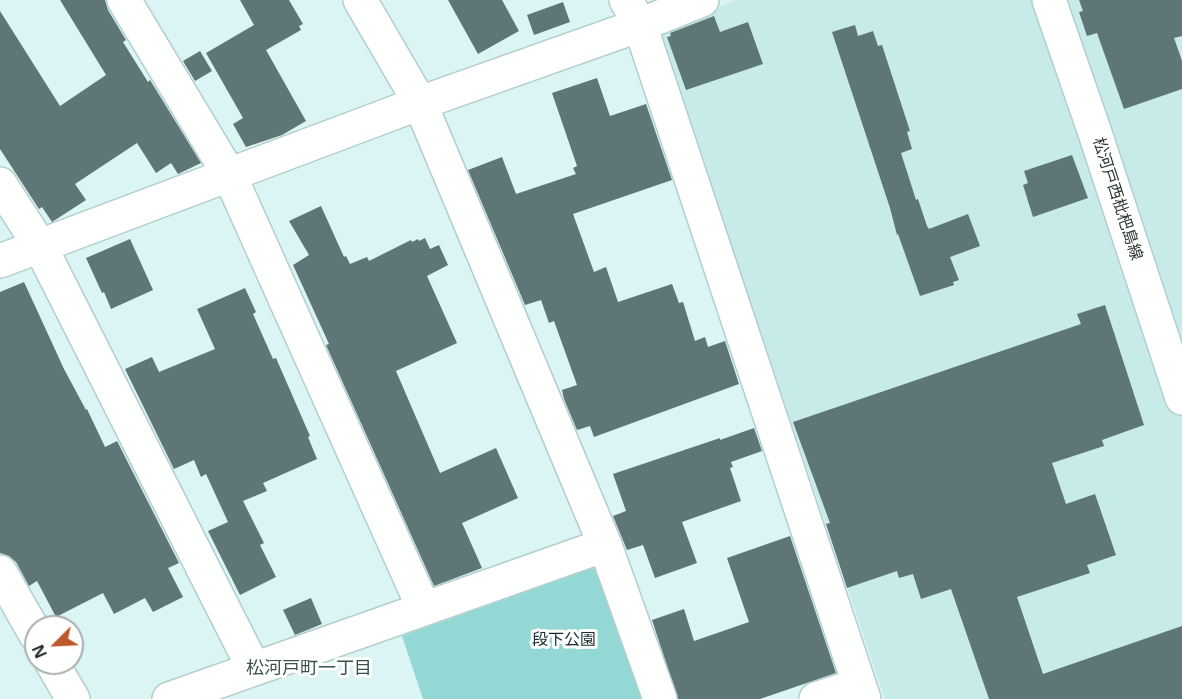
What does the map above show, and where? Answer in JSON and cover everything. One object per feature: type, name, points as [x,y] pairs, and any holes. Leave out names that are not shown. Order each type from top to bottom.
[{"type":"street","points":[[124,0],[230,176],[424,609]]},
{"type":"street","points":[[360,0],[420,103],[605,545],[660,699]]},
{"type":"street","points":[[0,261],[420,103],[633,13],[702,0]]},
{"type":"street","name":"松河戸西枇杷島線","points":[[1050,0],[1182,398]]},
{"type":"street","points":[[633,13],[862,692],[816,699]]},
{"type":"street","points":[[0,184],[40,246],[254,669]]},
{"type":"street","points":[[169,699],[605,545]]},
{"type":"street","points":[[0,572],[25,615]]},
{"type":"street","points":[[59,675],[73,699]]},
{"type":"shaded area","points":[[736,0],[1182,0],[1182,699],[885,699],[661,38],[667,28]]},
{"type":"green space","name":"段下公園","points":[[592,568],[604,573],[647,699],[423,699],[402,636]]},
{"type":"building","points":[[60,0],[105,0],[108,10],[126,40],[123,42],[148,82],[150,80],[201,163],[178,174],[171,163],[156,173],[137,143],[75,184],[86,200],[52,222],[42,207],[39,209],[0,149],[0,11],[60,106],[106,75]]},
{"type":"building","points":[[240,0],[289,0],[303,24],[299,26],[301,30],[266,50],[306,121],[282,135],[246,147],[233,124],[243,118],[206,53],[254,25]]},
{"type":"building","points":[[448,0],[502,0],[519,31],[478,54]]},
{"type":"building","points":[[1079,0],[1182,0],[1182,36],[1174,38],[1182,61],[1182,89],[1124,109],[1097,33],[1087,36],[1079,12],[1083,11]]},
{"type":"building","points":[[563,2],[570,22],[534,35],[527,15]]},
{"type":"building","points":[[714,16],[720,32],[748,22],[763,64],[686,90],[667,37],[671,36],[670,33]]},
{"type":"building","points":[[855,25],[858,36],[873,31],[878,46],[882,45],[910,131],[907,132],[912,149],[901,153],[927,226],[929,229],[968,214],[980,246],[950,257],[959,280],[953,282],[954,285],[920,296],[897,235],[832,32]]},
{"type":"building","points":[[200,51],[212,71],[195,81],[183,61]]},
{"type":"building","points":[[597,78],[610,116],[646,104],[672,180],[573,214],[594,272],[606,267],[618,302],[672,284],[679,303],[683,302],[695,341],[705,337],[708,347],[725,341],[739,384],[594,437],[590,426],[577,430],[564,399],[562,390],[577,385],[554,321],[549,323],[541,300],[525,305],[468,170],[502,157],[516,194],[576,174],[573,168],[577,166],[552,93]]},
{"type":"building","points":[[1072,155],[1088,198],[1033,217],[1023,185],[1028,183],[1024,171]]},
{"type":"building","points":[[321,206],[344,257],[346,256],[350,264],[367,257],[369,261],[411,240],[412,242],[418,239],[419,241],[425,238],[430,249],[439,245],[448,265],[427,276],[457,343],[396,371],[440,473],[496,448],[518,498],[462,523],[482,568],[434,586],[326,345],[329,344],[293,265],[309,255],[289,221]]},
{"type":"building","points":[[130,239],[153,290],[111,309],[86,258]]},
{"type":"building","points":[[24,282],[64,369],[105,447],[117,441],[179,563],[168,568],[183,597],[153,612],[145,598],[114,614],[103,593],[60,615],[55,615],[37,581],[29,586],[16,562],[0,553],[0,292]]},
{"type":"building","points":[[245,288],[256,312],[253,314],[273,359],[276,358],[310,436],[308,437],[317,459],[263,483],[267,491],[243,501],[264,543],[260,545],[276,577],[240,595],[208,531],[228,522],[206,474],[201,477],[194,460],[174,469],[125,369],[152,357],[159,372],[215,349],[197,309]]},
{"type":"building","points":[[1105,305],[1144,425],[1102,440],[1104,446],[1052,463],[1066,504],[1095,494],[1116,555],[1087,565],[1090,573],[1017,597],[1043,674],[1182,626],[1182,699],[989,699],[951,589],[921,599],[913,574],[899,578],[897,571],[847,588],[826,524],[830,523],[793,422],[1081,324],[1077,314]]},
{"type":"building","points":[[754,428],[762,451],[731,462],[733,467],[730,468],[741,501],[682,522],[697,563],[655,578],[643,545],[627,550],[613,516],[626,511],[613,474]]},
{"type":"building","points":[[790,536],[836,673],[760,699],[678,699],[652,620],[684,609],[694,641],[749,622],[727,558]]},
{"type":"building","points":[[311,598],[322,624],[295,635],[283,610]]},
{"type":"district","name":"松河戸町一丁目","points":[[309,669]]}]
